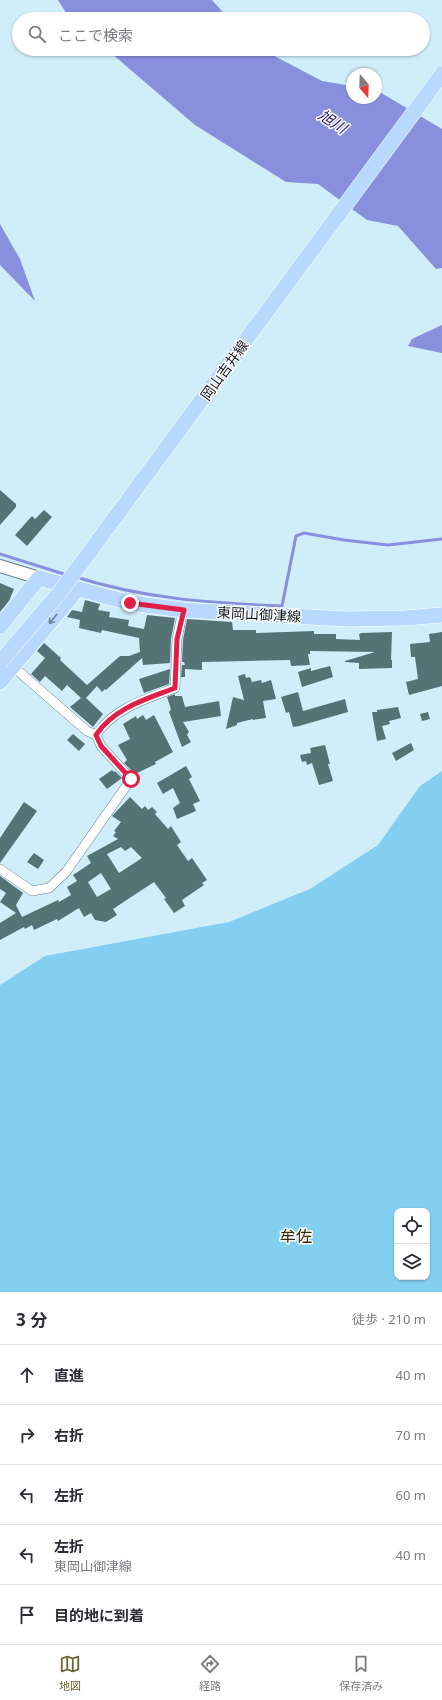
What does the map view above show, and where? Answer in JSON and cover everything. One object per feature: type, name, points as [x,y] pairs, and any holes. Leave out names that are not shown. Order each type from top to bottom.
[{"type":"main road","name":"岡山吉井線","points":[[7,664],[442,74]]},
{"type":"main road","points":[[0,626],[39,578]]},
{"type":"main road","name":"東岡山御津線","points":[[39,578],[130,603],[184,610],[346,619],[405,618],[442,615]]},
{"type":"main road","points":[[0,682],[7,664],[78,589]]},
{"type":"street","points":[[0,566],[39,578]]},
{"type":"street","points":[[96,735],[103,724],[133,704],[175,688],[177,639],[184,610]]},
{"type":"street","points":[[0,656],[7,664],[87,731],[96,735],[101,746],[131,779],[70,866],[49,888],[32,891],[0,869]]},
{"type":"shaded area","points":[[442,771],[442,1292],[0,1292],[0,985],[45,956],[229,922],[310,889],[378,845],[420,786]]},
{"type":"water","points":[[58,0],[212,0],[223,12],[66,12]]},
{"type":"water","name":"旭川","points":[[114,56],[274,56],[322,81],[346,85],[346,104],[382,104],[382,94],[442,129],[442,268],[436,269],[398,226],[367,220],[318,184],[286,182],[195,125]]},
{"type":"water","points":[[0,224],[20,259],[35,301],[0,265]]},
{"type":"water","points":[[442,325],[442,353],[408,346],[412,339]]},
{"type":"building","points":[[0,490],[16,504],[16,507],[0,525]]},
{"type":"building","points":[[44,510],[52,517],[27,546],[15,535],[32,516],[35,519]]},
{"type":"building","points":[[0,583],[14,589],[9,601],[0,612]]},
{"type":"building","points":[[85,600],[100,604],[98,610],[110,612],[109,617],[129,620],[128,626],[144,629],[147,615],[175,618],[171,639],[170,663],[143,665],[142,658],[106,690],[105,689],[102,692],[97,686],[86,698],[103,714],[93,727],[70,707],[81,698],[67,685],[62,691],[45,676],[40,682],[31,674],[45,658],[37,651],[44,643],[87,685],[120,656],[129,656],[140,652],[139,638],[102,630],[101,633],[79,628],[80,620],[67,617],[72,610],[82,612]]},
{"type":"building","points":[[187,619],[232,622],[233,630],[256,630],[256,633],[314,631],[314,634],[336,634],[336,639],[360,640],[359,634],[362,633],[392,632],[392,668],[359,669],[359,663],[345,662],[375,652],[310,651],[310,654],[308,654],[310,665],[291,666],[290,660],[202,662],[202,670],[185,669],[185,677],[181,677],[182,665],[185,665],[184,662],[182,662],[183,640]]},
{"type":"building","points":[[442,632],[442,686],[409,695],[406,682],[418,679],[415,657],[411,657],[410,644],[430,642],[429,634]]},
{"type":"building","points":[[330,666],[333,677],[302,687],[298,672],[311,668],[311,671]]},
{"type":"building","points":[[170,669],[169,684],[144,693],[139,679]]},
{"type":"building","points":[[245,674],[246,678],[250,677],[252,682],[261,680],[262,683],[271,680],[276,699],[263,701],[266,718],[253,719],[237,723],[237,725],[226,729],[233,697],[244,700],[238,676]]},
{"type":"building","points":[[298,692],[303,711],[345,699],[348,712],[293,727],[289,712],[286,713],[281,697]]},
{"type":"building","points":[[175,694],[175,696],[182,696],[185,707],[219,701],[221,716],[183,722],[189,732],[187,735],[191,742],[182,747],[169,712],[171,709],[167,697]]},
{"type":"building","points":[[398,707],[401,718],[389,721],[390,724],[382,726],[386,739],[377,741],[372,712]]},
{"type":"building","points":[[428,712],[430,719],[422,721],[420,714]]},
{"type":"building","points":[[143,715],[146,720],[154,715],[173,752],[155,762],[156,764],[135,774],[124,763],[127,760],[118,745],[130,739],[123,724],[136,716],[137,719]]},
{"type":"building","points":[[73,734],[85,744],[79,751],[67,740]]},
{"type":"building","points":[[411,743],[414,750],[396,761],[392,753]]},
{"type":"building","points":[[325,745],[333,781],[319,785],[312,763],[307,765],[306,761],[302,762],[300,755],[311,753],[310,748]]},
{"type":"building","points":[[186,766],[192,777],[189,779],[200,801],[193,804],[196,811],[177,819],[173,808],[180,803],[173,788],[163,794],[157,783]]},
{"type":"building","points":[[112,770],[122,778],[107,789],[99,779]]},
{"type":"building","points":[[130,797],[142,809],[145,806],[148,810],[152,807],[157,812],[155,814],[168,829],[171,826],[181,842],[177,845],[188,861],[192,858],[207,880],[202,883],[204,885],[182,900],[185,906],[174,913],[164,899],[166,898],[154,882],[113,909],[117,915],[106,922],[95,920],[91,913],[84,917],[79,908],[58,921],[57,919],[34,930],[32,925],[25,929],[24,927],[0,940],[0,923],[16,913],[0,902],[6,893],[0,889],[0,876],[23,893],[16,905],[22,917],[58,900],[59,902],[71,895],[67,887],[77,881],[73,875],[91,863],[87,856],[118,839],[113,836],[116,832],[114,831],[121,822],[112,816]],"holes":[[[121,847],[125,851],[131,847],[142,858],[119,873],[107,854]],[[101,873],[111,889],[97,897],[88,882]]]},
{"type":"building","points":[[24,802],[37,811],[0,863],[0,838]]},
{"type":"building","points":[[34,853],[44,860],[38,869],[27,862]]},
{"type":"waterway","points":[[76,577],[127,590],[178,599],[282,606],[296,536],[304,533],[344,540],[388,545],[442,539]]},
{"type":"waterway","points":[[0,554],[67,575]]},
{"type":"district","name":"牟佐","points":[[296,1236]]},
{"type":"route","points":[[130,603],[184,610],[177,639],[175,688],[133,704],[103,724],[96,735],[101,746],[131,779]]}]
